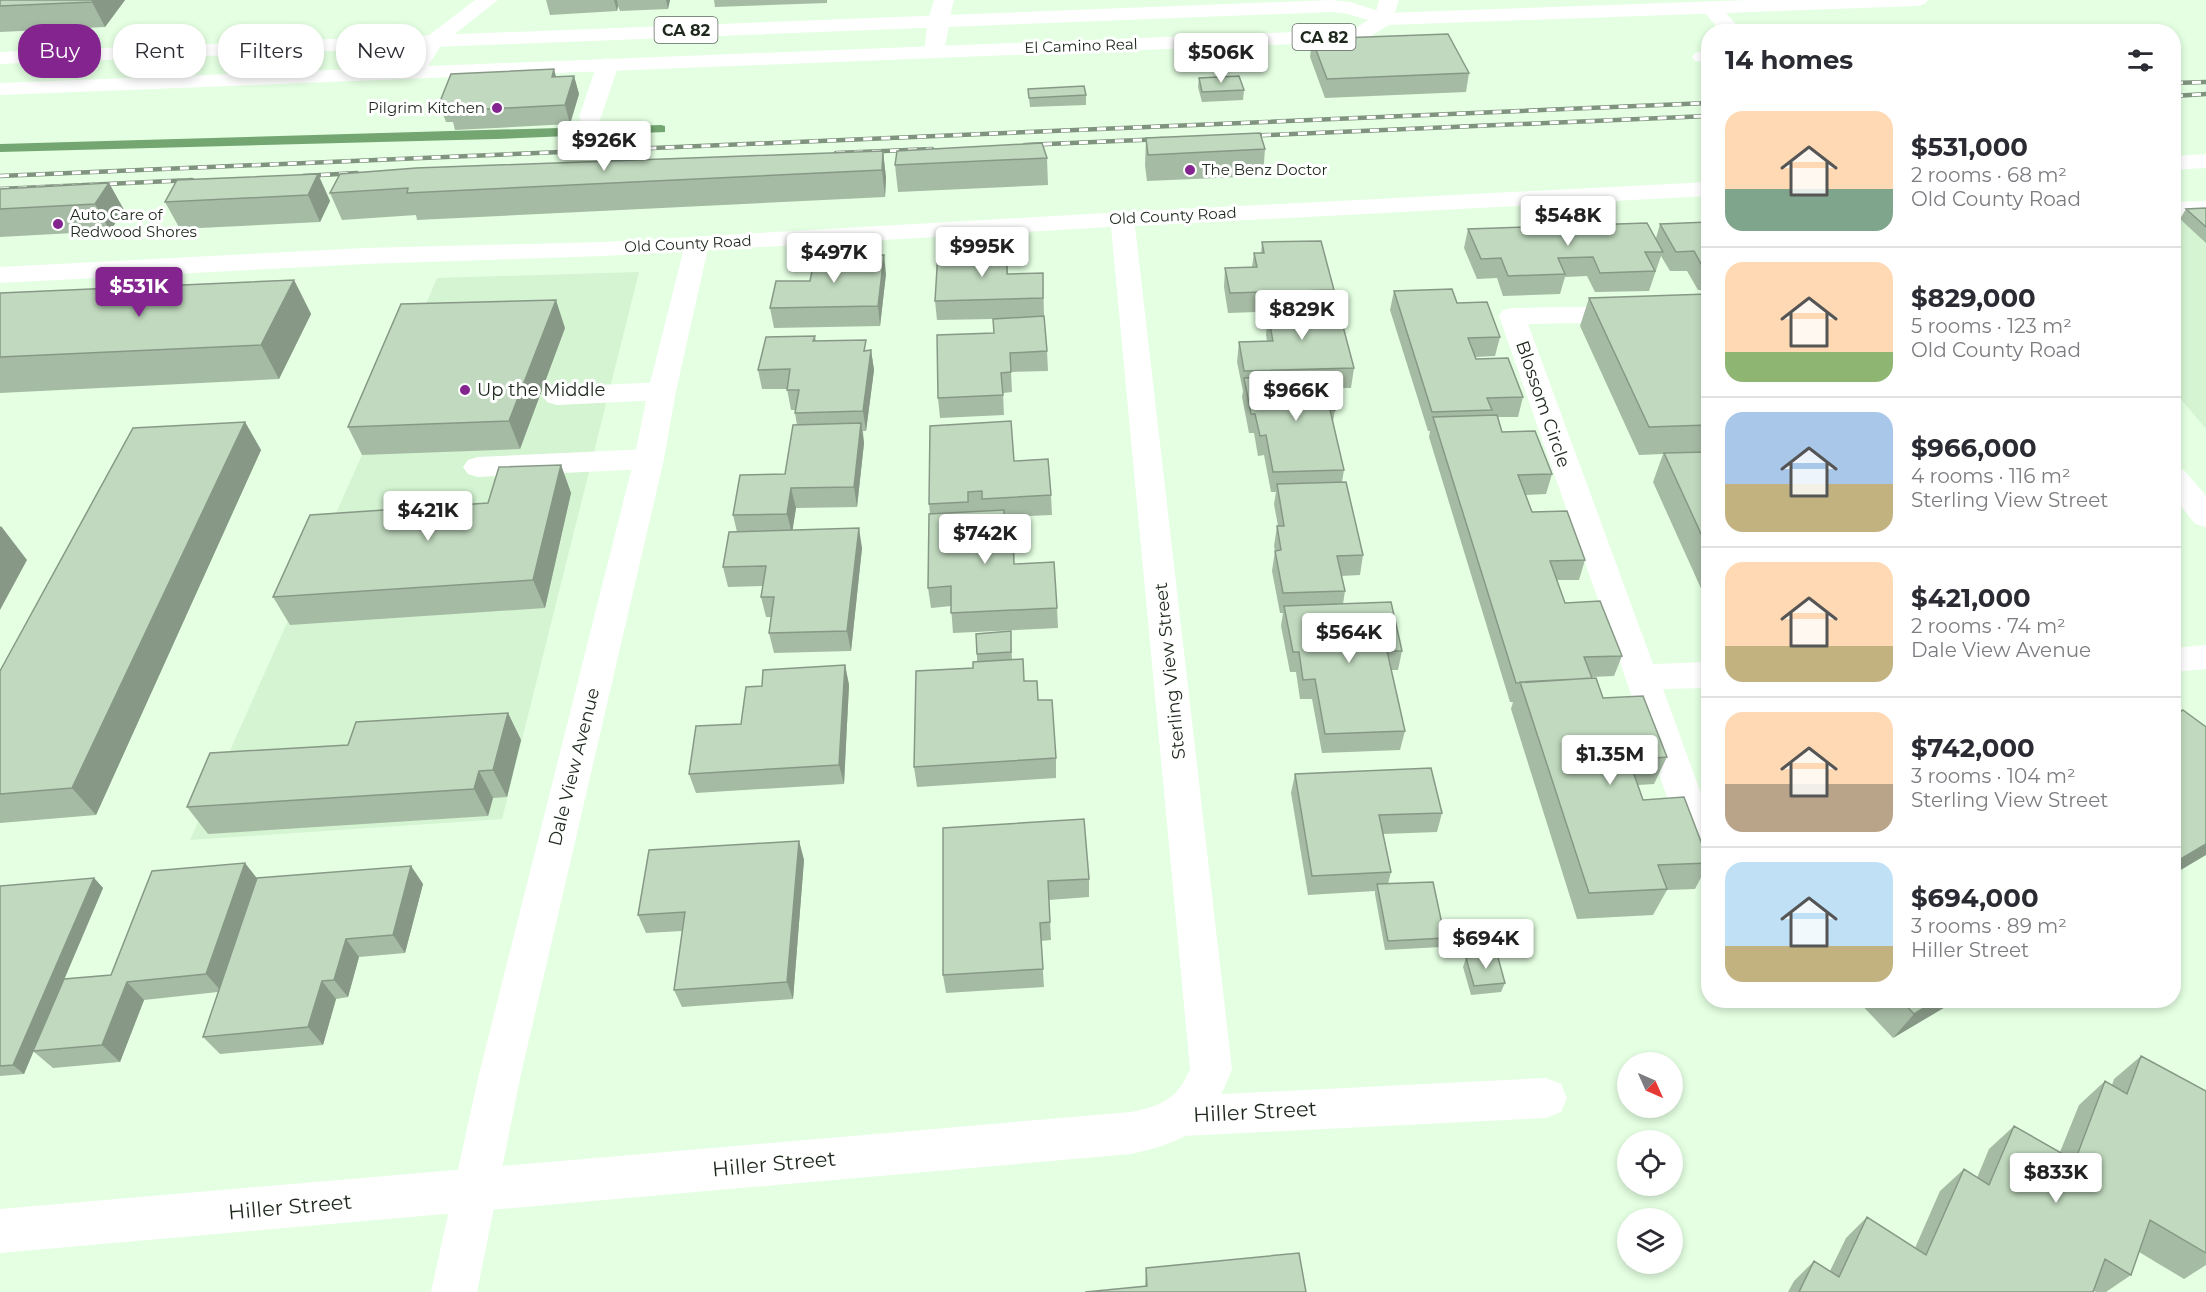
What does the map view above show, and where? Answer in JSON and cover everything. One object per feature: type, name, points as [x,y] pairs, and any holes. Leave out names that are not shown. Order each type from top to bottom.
[{"type":"street","points":[[426,53],[435,40],[488,0]]},
{"type":"street","points":[[934,52],[938,20],[944,0]]},
{"type":"street","name":"CA 82","points":[[1387,10],[1637,5],[1711,8],[1761,3],[1918,0]]},
{"type":"street","name":"El Camino Real","points":[[0,58],[1331,6],[1387,10]]},
{"type":"street","points":[[1711,8],[1726,24]]},
{"type":"street","name":"El Camino Real","points":[[426,71],[1343,36],[1362,33],[1387,10]]},
{"type":"street","points":[[590,117],[609,64]]},
{"type":"street","name":"El Camino Real","points":[[0,89],[336,75]]},
{"type":"street","points":[[2181,163],[2206,161]]},
{"type":"street","name":"Old County Road","points":[[0,275],[364,256],[604,249],[1701,189]]},
{"type":"street","points":[[2181,209],[2206,208]]},
{"type":"street","name":"Sterling View Street","points":[[1122,219],[1211,1069],[1202,1095],[1183,1116]]},
{"type":"street","name":"Dale View Avenue","points":[[454,1292],[500,1074],[649,459],[662,391],[697,243]]},
{"type":"street","name":"Blossom Circle","points":[[1701,313],[1512,316],[1701,842]]},
{"type":"street","points":[[557,396],[662,391]]},
{"type":"street","points":[[478,467],[649,459]]},
{"type":"street","points":[[2181,486],[2206,517]]},
{"type":"street","points":[[2181,659],[2206,657]]},
{"type":"street","points":[[1640,677],[1701,675]]},
{"type":"street","name":"Hiller Street","points":[[0,1231],[1131,1133],[1159,1127],[1183,1116],[1546,1098]]},
{"type":"shaded area","points":[[2206,202],[2206,429],[2181,399],[2181,204]]},
{"type":"shaded area","points":[[639,272],[502,819],[190,840],[362,455],[437,278]]},
{"type":"building","points":[[0,0],[93,0],[92,2],[0,6]]},
{"type":"building","points":[[1448,34],[1469,73],[1327,79],[1312,39]]},
{"type":"building","points":[[554,69],[552,77],[574,76],[565,105],[449,111],[452,103],[439,104],[451,74]]},
{"type":"building","points":[[1239,76],[1244,90],[1202,92],[1199,78]]},
{"type":"building","points":[[1084,86],[1086,95],[1029,98],[1028,89]]},
{"type":"building","points":[[1260,133],[1265,149],[1148,155],[1146,138]]},
{"type":"building","points":[[1042,143],[1047,158],[895,165],[897,151]]},
{"type":"building","points":[[883,151],[882,170],[407,193],[408,188],[330,193],[340,174],[416,168]]},
{"type":"building","points":[[318,174],[308,195],[165,202],[177,180]]},
{"type":"building","points":[[109,183],[95,204],[0,209],[0,189]]},
{"type":"building","points":[[2206,208],[2206,227],[2186,209]]},
{"type":"building","points":[[1701,222],[1701,264],[1694,251],[1676,252],[1660,224]]},
{"type":"building","points":[[1647,223],[1663,252],[1645,252],[1655,271],[1600,273],[1593,257],[1558,258],[1565,274],[1508,276],[1501,258],[1481,259],[1468,229]]},
{"type":"building","points":[[1321,241],[1334,290],[1230,293],[1225,268],[1257,267],[1254,253],[1264,253],[1262,242]]},
{"type":"building","points":[[996,247],[996,259],[1007,259],[1007,274],[1043,273],[1043,298],[935,301],[938,252],[962,252],[962,248]]},
{"type":"building","points":[[884,255],[878,306],[770,308],[776,281],[810,281],[815,256]]},
{"type":"building","points":[[294,280],[261,345],[0,357],[0,293]]},
{"type":"building","points":[[1452,289],[1457,303],[1487,302],[1500,337],[1468,338],[1476,359],[1508,358],[1523,397],[1487,398],[1492,410],[1432,412],[1394,291]]},
{"type":"building","points":[[1701,294],[1701,425],[1649,427],[1589,298]]},
{"type":"building","name":"Up the Middle","points":[[556,300],[509,421],[348,427],[401,304]]},
{"type":"building","points":[[1336,300],[1354,368],[1244,371],[1239,342],[1273,341],[1268,315],[1295,315],[1292,301]]},
{"type":"building","points":[[1044,316],[1047,351],[1010,353],[1011,372],[1001,373],[1003,395],[938,398],[937,335],[994,333],[993,319]]},
{"type":"building","points":[[815,336],[813,341],[866,340],[864,351],[871,350],[863,411],[795,413],[799,390],[787,390],[790,369],[758,370],[766,337]]},
{"type":"building","points":[[1326,375],[1335,410],[1330,410],[1344,470],[1273,472],[1266,435],[1260,436],[1255,414],[1251,414],[1244,378]]},
{"type":"building","points":[[1497,415],[1502,432],[1535,431],[1552,474],[1518,475],[1532,512],[1567,511],[1585,560],[1550,561],[1565,603],[1600,601],[1622,656],[1584,657],[1592,678],[1516,683],[1433,417]]},
{"type":"building","points":[[1011,421],[1014,461],[1048,459],[1051,495],[982,499],[982,491],[968,492],[968,502],[929,504],[930,426]]},
{"type":"building","points":[[245,422],[72,788],[0,794],[0,671],[133,428]]},
{"type":"building","points":[[861,423],[854,487],[791,488],[787,514],[733,515],[740,475],[785,474],[793,425]]},
{"type":"building","points":[[1701,452],[1701,534],[1664,453]]},
{"type":"building","points":[[561,465],[533,580],[273,597],[310,515],[488,503],[499,467]]},
{"type":"building","points":[[1346,482],[1363,555],[1337,556],[1345,591],[1283,593],[1275,551],[1281,550],[1277,526],[1284,526],[1277,484]]},
{"type":"building","points":[[1004,510],[1004,536],[1013,535],[1014,564],[1054,562],[1057,608],[951,613],[951,586],[928,588],[929,514]]},
{"type":"building","points":[[859,528],[847,631],[769,633],[774,597],[761,597],[766,566],[723,567],[729,532]]},
{"type":"building","points":[[1391,602],[1402,651],[1387,651],[1405,731],[1325,734],[1315,679],[1303,680],[1299,652],[1293,652],[1284,606]]},
{"type":"building","points":[[1011,631],[1011,652],[977,654],[976,634]]},
{"type":"building","points":[[1023,659],[1024,681],[1037,681],[1038,700],[1052,700],[1056,758],[914,767],[916,671],[973,668],[973,662]]},
{"type":"building","points":[[845,665],[839,765],[689,774],[696,726],[741,724],[746,687],[762,686],[763,670]]},
{"type":"building","points":[[1596,678],[1603,698],[1643,696],[1667,757],[1629,760],[1643,800],[1684,797],[1701,842],[1701,863],[1658,865],[1667,889],[1589,893],[1520,682]]},
{"type":"building","points":[[2183,710],[2206,727],[2206,844],[2181,859],[2181,711]]},
{"type":"building","points":[[508,713],[493,770],[479,771],[474,789],[187,807],[210,753],[348,745],[356,722]]},
{"type":"building","points":[[1431,768],[1442,813],[1379,815],[1391,872],[1312,876],[1295,774]]},
{"type":"building","points":[[1084,819],[1089,879],[1048,881],[1050,922],[1040,923],[1043,969],[943,975],[943,828]]},
{"type":"building","points":[[799,841],[787,982],[674,990],[685,912],[638,915],[649,850]]},
{"type":"building","points":[[245,863],[206,974],[127,982],[102,1045],[33,1051],[64,979],[111,975],[152,871]]},
{"type":"building","points":[[411,866],[393,935],[346,939],[334,980],[322,981],[308,1027],[203,1037],[257,878]]},
{"type":"building","points":[[94,878],[13,1065],[0,1066],[0,886]]},
{"type":"building","points":[[1433,882],[1445,938],[1388,941],[1377,884]]},
{"type":"building","points":[[1497,954],[1505,983],[1474,986],[1466,958]]},
{"type":"building","points":[[1908,1008],[1924,1008],[1914,1014]]},
{"type":"building","points":[[2141,1056],[2206,1091],[2206,1253],[2150,1220],[2131,1275],[2105,1259],[2093,1292],[1799,1292],[1814,1261],[1839,1277],[1867,1217],[1926,1255],[1964,1169],[1989,1185],[2014,1126],[2075,1161],[2105,1081],[2127,1094]]},
{"type":"building","points":[[1299,1253],[1306,1292],[1085,1292],[1147,1286],[1146,1268]]},
{"type":"waterway","points":[[0,148],[661,129]]},
{"type":"railway","points":[[2181,83],[2206,82]]},
{"type":"railway","points":[[2181,96],[2206,94]]},
{"type":"railway","points":[[0,176],[1701,103]]},
{"type":"railway","points":[[1244,136],[1701,116]]},
{"type":"railway","points":[[1025,145],[1163,139]]},
{"type":"railway","points":[[836,153],[932,149]]},
{"type":"railway","points":[[303,176],[357,173]]},
{"type":"railway","points":[[0,189],[192,180]]},
{"type":"place","name":"Pilgrim Kitchen","points":[[497,108]]},
{"type":"place","name":"The Benz Doctor","points":[[1190,170]]},
{"type":"place","name":"Auto Care of Redwood Shores","points":[[58,224]]},
{"type":"place","name":"Up the Middle","points":[[465,390]]}]
